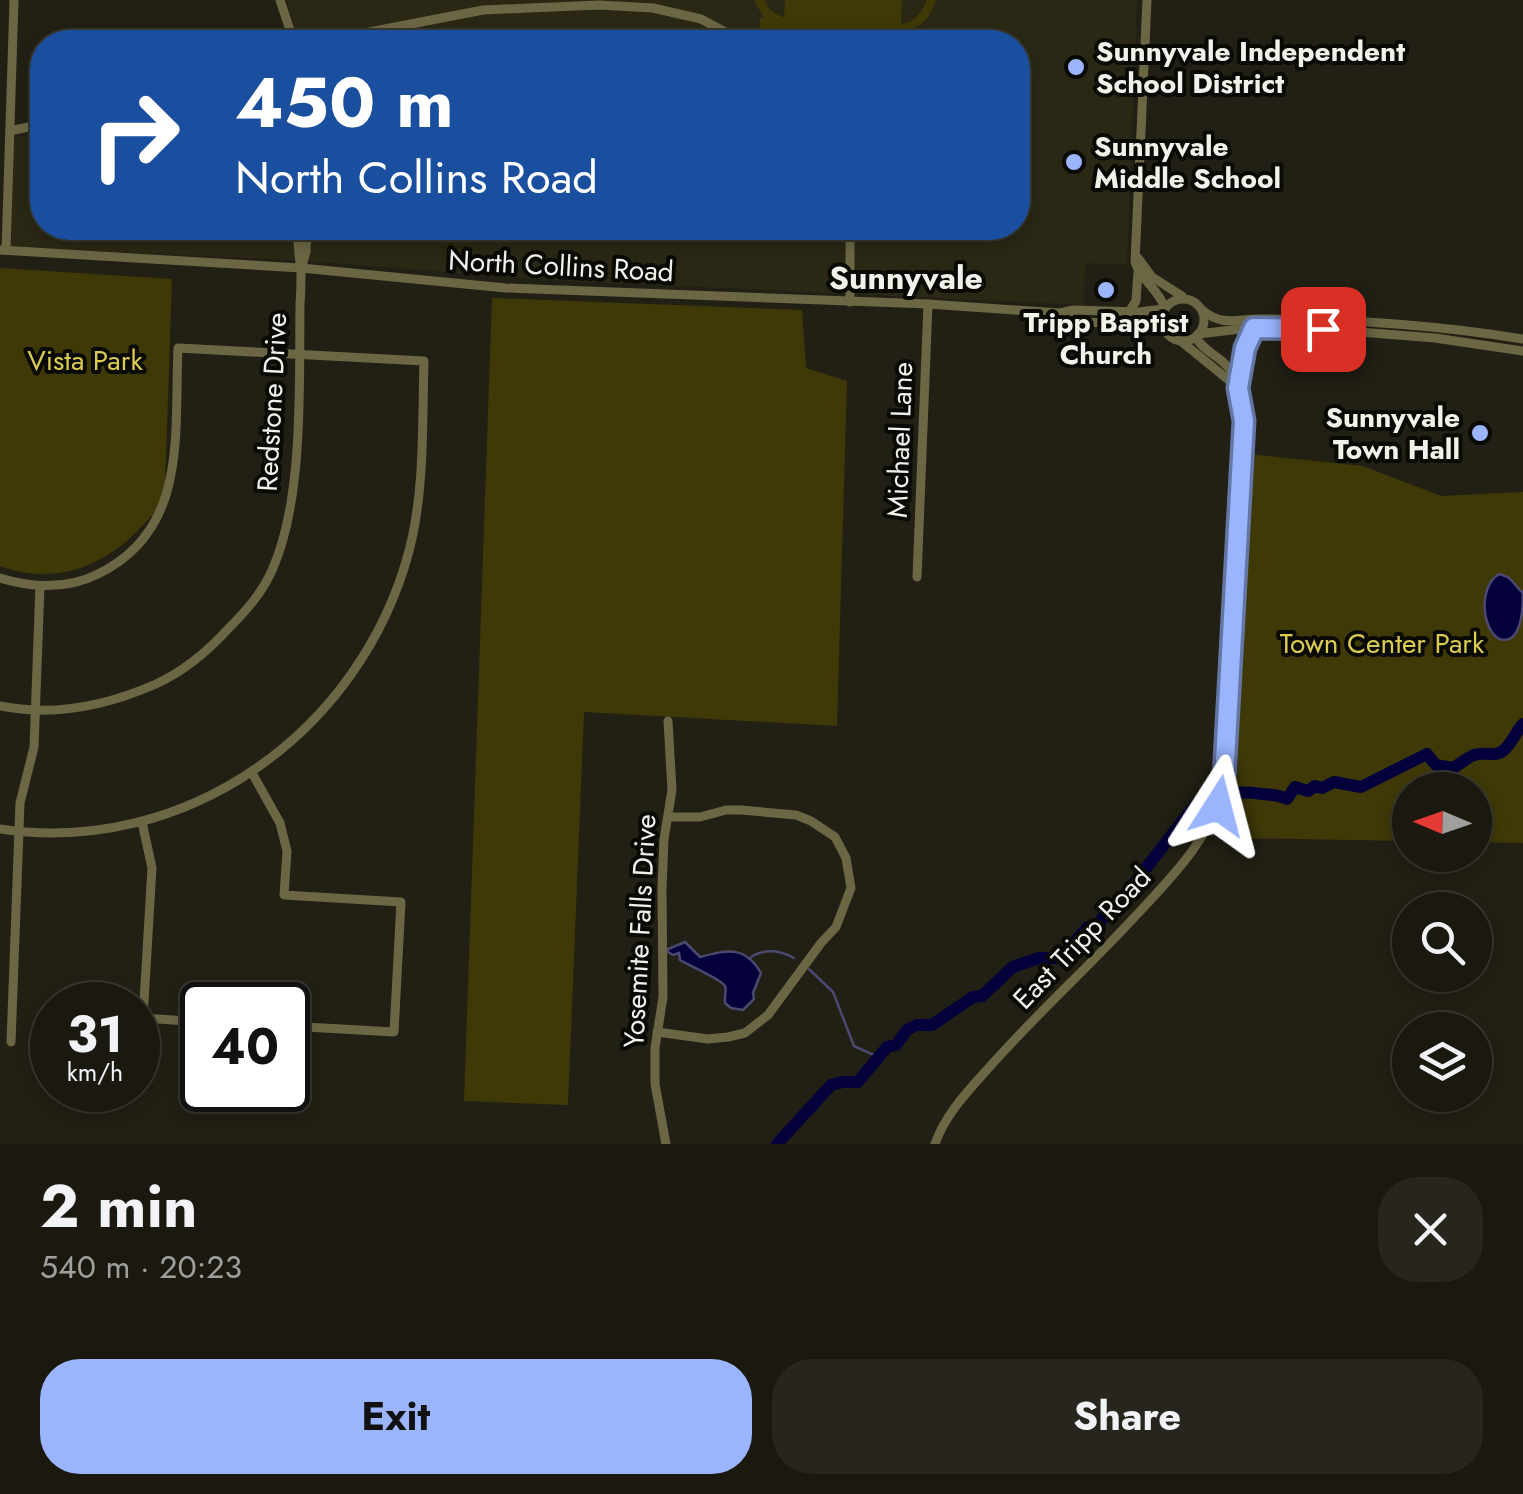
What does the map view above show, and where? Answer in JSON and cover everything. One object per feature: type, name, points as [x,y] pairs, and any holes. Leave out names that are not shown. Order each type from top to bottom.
[{"type":"street","points":[[3,250],[14,0]]},
{"type":"street","points":[[280,0],[290,30]]},
{"type":"street","points":[[1129,313],[1136,301],[1138,272],[1134,246],[1146,0]]},
{"type":"street","points":[[380,30],[483,10],[587,5],[653,8],[701,19],[722,30]]},
{"type":"street","points":[[10,131],[30,127]]},
{"type":"street","name":"Redstone Drive","points":[[0,706],[35,710],[84,708],[127,697],[174,676],[214,644],[252,604],[273,569],[295,472],[301,268],[307,240]]},
{"type":"street","points":[[850,240],[850,302]]},
{"type":"street","points":[[1134,246],[1152,277],[1212,318],[1224,321],[1261,319],[1484,332],[1523,339]]},
{"type":"street","name":"North Collins Road","points":[[3,250],[301,268],[506,288],[1060,312],[1129,313],[1164,308]]},
{"type":"street","points":[[1138,272],[1156,291],[1164,308]]},
{"type":"street","points":[[1187,298],[1174,300],[1164,308],[1163,328],[1170,338],[1196,350],[1238,388]]},
{"type":"street","name":"Michael Lane","points":[[917,577],[928,304]]},
{"type":"street","points":[[1197,336],[1204,324],[1202,310]]},
{"type":"street","name":"North Collins Road","points":[[1060,312],[1079,322],[1141,321],[1163,328]]},
{"type":"street","points":[[1182,341],[1254,328],[1323,324]]},
{"type":"street","points":[[1238,388],[1245,348],[1254,328]]},
{"type":"street","points":[[1388,329],[1523,351]]},
{"type":"street","points":[[1197,336],[1202,347],[1233,372],[1238,388]]},
{"type":"street","points":[[0,578],[40,586],[76,582],[108,570],[131,554],[152,530],[172,475],[178,348],[424,361],[418,505],[408,554],[392,602],[370,646],[328,704],[295,738],[252,772],[192,804],[142,822],[84,832],[0,829]]},
{"type":"street","name":"East Tripp Road","points":[[935,1144],[957,1104],[1168,881],[1204,834],[1216,810],[1224,784],[1232,656],[1244,421],[1238,388]]},
{"type":"street","points":[[11,1042],[20,803],[32,755],[40,586]]},
{"type":"street","name":"Yosemite Falls Drive","points":[[666,1144],[655,1084],[655,1048],[663,997],[664,838],[672,790],[668,721]]},
{"type":"street","points":[[252,772],[280,823],[286,851],[284,895],[401,902],[394,1032],[310,1027]]},
{"type":"street","points":[[658,1032],[708,1039],[744,1033],[768,1015],[836,927],[851,888],[846,858],[836,837],[796,815],[726,810],[700,817],[668,817]]},
{"type":"street","points":[[142,822],[152,868],[143,1018],[180,1021]]},
{"type":"shaded area","points":[[286,0],[1137,0],[1127,265],[1085,263],[1084,305],[549,280],[309,261],[11,247],[12,138],[30,134],[30,240],[1030,240],[1030,30],[296,30]]},
{"type":"shaded area","points":[[1499,574],[1523,593],[1518,629],[1504,640],[1491,631],[1485,612],[1487,590]]},
{"type":"shaded area","points":[[685,942],[700,957],[734,952],[748,958],[761,973],[754,999],[743,1010],[731,1008],[725,1003],[723,983],[680,960],[679,953],[668,952]]},
{"type":"green space","points":[[754,0],[764,0],[770,10],[784,18],[785,0],[902,0],[901,24],[917,16],[927,0],[936,0],[922,24],[911,30],[760,28],[760,18],[764,18]]},
{"type":"green space","name":"Vista Park","points":[[0,268],[172,279],[165,486],[152,515],[127,540],[77,569],[39,574],[0,566]]},
{"type":"green space","points":[[492,298],[802,310],[806,368],[847,381],[837,726],[584,712],[568,1105],[464,1101]]},
{"type":"green space","name":"Town Center Park","points":[[1249,454],[1363,466],[1441,496],[1523,492],[1523,843],[1492,842],[1492,772],[1392,772],[1392,841],[1235,838]]},
{"type":"waterway","points":[[777,1144],[831,1085],[858,1082],[907,1030],[932,1025],[973,997],[982,996],[1013,967],[1039,958],[1060,958],[1088,927],[1098,927],[1103,917],[1111,913],[1196,804],[1237,793],[1287,799],[1295,787],[1308,791],[1334,782],[1361,787],[1427,754],[1436,765],[1453,768],[1474,755],[1501,752],[1523,724]]},
{"type":"waterway","points":[[750,958],[772,951],[794,958]]},
{"type":"waterway","points":[[809,969],[833,992],[854,1046],[878,1057]]},
{"type":"place","name":"Sunnyvale Independent School District","points":[[1076,67]]},
{"type":"place","name":"Sunnyvale Middle School","points":[[1074,162]]},
{"type":"place","name":"Tripp Baptist Church","points":[[1106,290]]},
{"type":"place","name":"Sunnyvale Town Hall","points":[[1480,433]]},
{"type":"district","name":"Sunnyvale","points":[[906,278]]},
{"type":"route","points":[[1218,806],[1224,779],[1232,656],[1244,421],[1238,388],[1245,349],[1254,328],[1323,329]]}]
